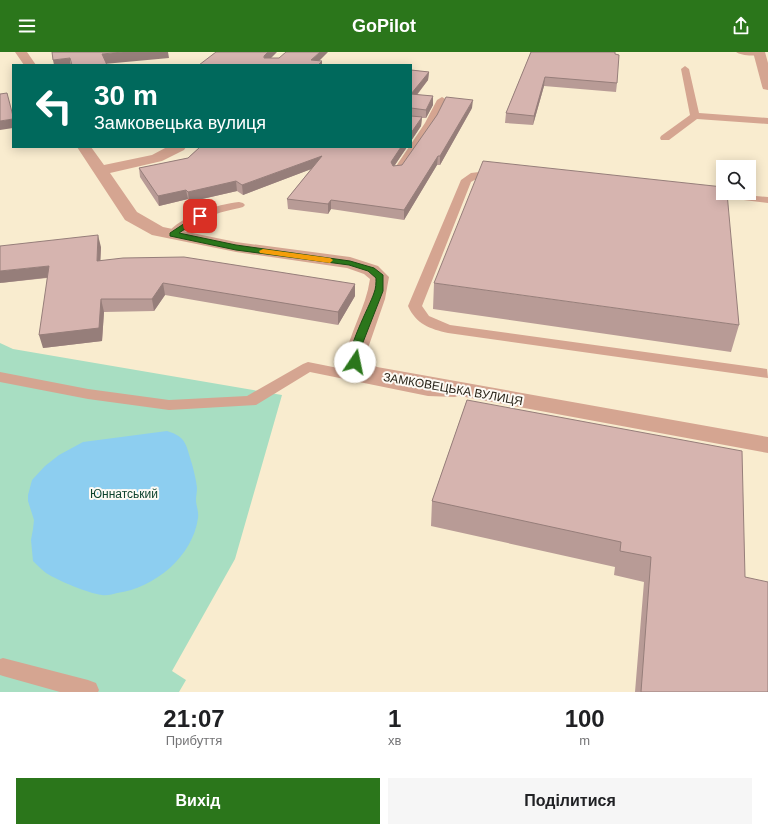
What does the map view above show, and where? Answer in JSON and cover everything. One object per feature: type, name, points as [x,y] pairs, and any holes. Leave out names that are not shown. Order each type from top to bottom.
[{"type":"street","points":[[21,52],[29,64]]},
{"type":"street","points":[[759,53],[768,86]]},
{"type":"street","name":"ЗАМКОВЕЦЬКА ВУЛИЦЯ","points":[[85,148],[131,216],[158,231],[236,247],[350,263],[371,270],[380,277],[379,291],[355,350],[355,362],[370,373],[768,445]]},
{"type":"street","points":[[100,171],[157,158],[178,148]]},
{"type":"lane","points":[[740,52],[759,53]]},
{"type":"lane","points":[[685,69],[695,116]]},
{"type":"lane","points":[[396,172],[430,123],[442,100]]},
{"type":"lane","points":[[665,138],[695,116],[768,121]]},
{"type":"lane","points":[[417,121],[430,123]]},
{"type":"lane","points":[[512,174],[489,173],[475,175],[466,180],[415,306],[418,315],[430,323],[448,329],[767,374]]},
{"type":"lane","points":[[700,192],[768,200]]},
{"type":"lane","points":[[173,234],[193,219],[208,212],[224,206],[240,205]]},
{"type":"lane","points":[[0,377],[88,394],[169,405],[250,401],[308,367],[428,391],[470,392]]},
{"type":"lane","points":[[1,668],[88,690],[86,692]]},
{"type":"green space","name":"Юннатський","points":[[0,343],[13,349],[282,395],[235,559],[172,671],[186,680],[179,692],[0,692]]},
{"type":"water","points":[[167,431],[174,433],[182,439],[187,447],[196,482],[196,502],[198,511],[195,532],[189,545],[170,568],[145,585],[131,590],[104,595],[96,594],[58,580],[46,573],[33,561],[31,540],[34,520],[28,501],[28,495],[32,480],[45,466],[59,455],[83,442]]},
{"type":"building","points":[[52,52],[123,52],[102,54],[107,64],[72,64],[70,58],[53,60]]},
{"type":"building","points":[[216,52],[268,52],[264,58],[279,58],[286,52],[320,52],[311,60],[322,61],[319,64],[200,64]]},
{"type":"building","points":[[531,52],[615,52],[615,54],[619,55],[617,83],[545,77],[534,116],[506,113]]},
{"type":"building","points":[[412,70],[429,72],[412,93]]},
{"type":"building","points":[[7,93],[12,112],[12,119],[0,121],[0,94]]},
{"type":"building","points":[[412,94],[433,96],[426,110],[412,108]]},
{"type":"building","points":[[446,97],[473,100],[440,156],[438,156],[404,210],[331,200],[328,204],[287,199],[322,156],[242,185],[236,181],[188,192],[186,190],[158,196],[139,168],[188,158],[199,148],[400,148],[391,162],[393,166],[402,165],[437,115]]},
{"type":"building","points":[[412,116],[422,117],[412,132]]},
{"type":"building","points":[[483,161],[716,186],[716,200],[728,200],[739,325],[434,283]]},
{"type":"building","points":[[98,235],[97,261],[123,258],[184,257],[355,284],[338,312],[163,283],[152,299],[101,299],[99,328],[39,335],[49,266],[0,271],[0,246]]},
{"type":"building","points":[[467,400],[742,451],[745,577],[768,582],[768,692],[641,692],[651,557],[620,551],[621,542],[432,501]]},
{"type":"slow traffic","points":[[263,251],[330,260]]},
{"type":"route","points":[[200,216],[193,219],[173,234],[236,247],[350,263],[371,270],[380,277],[379,291],[355,350],[355,362]]}]
